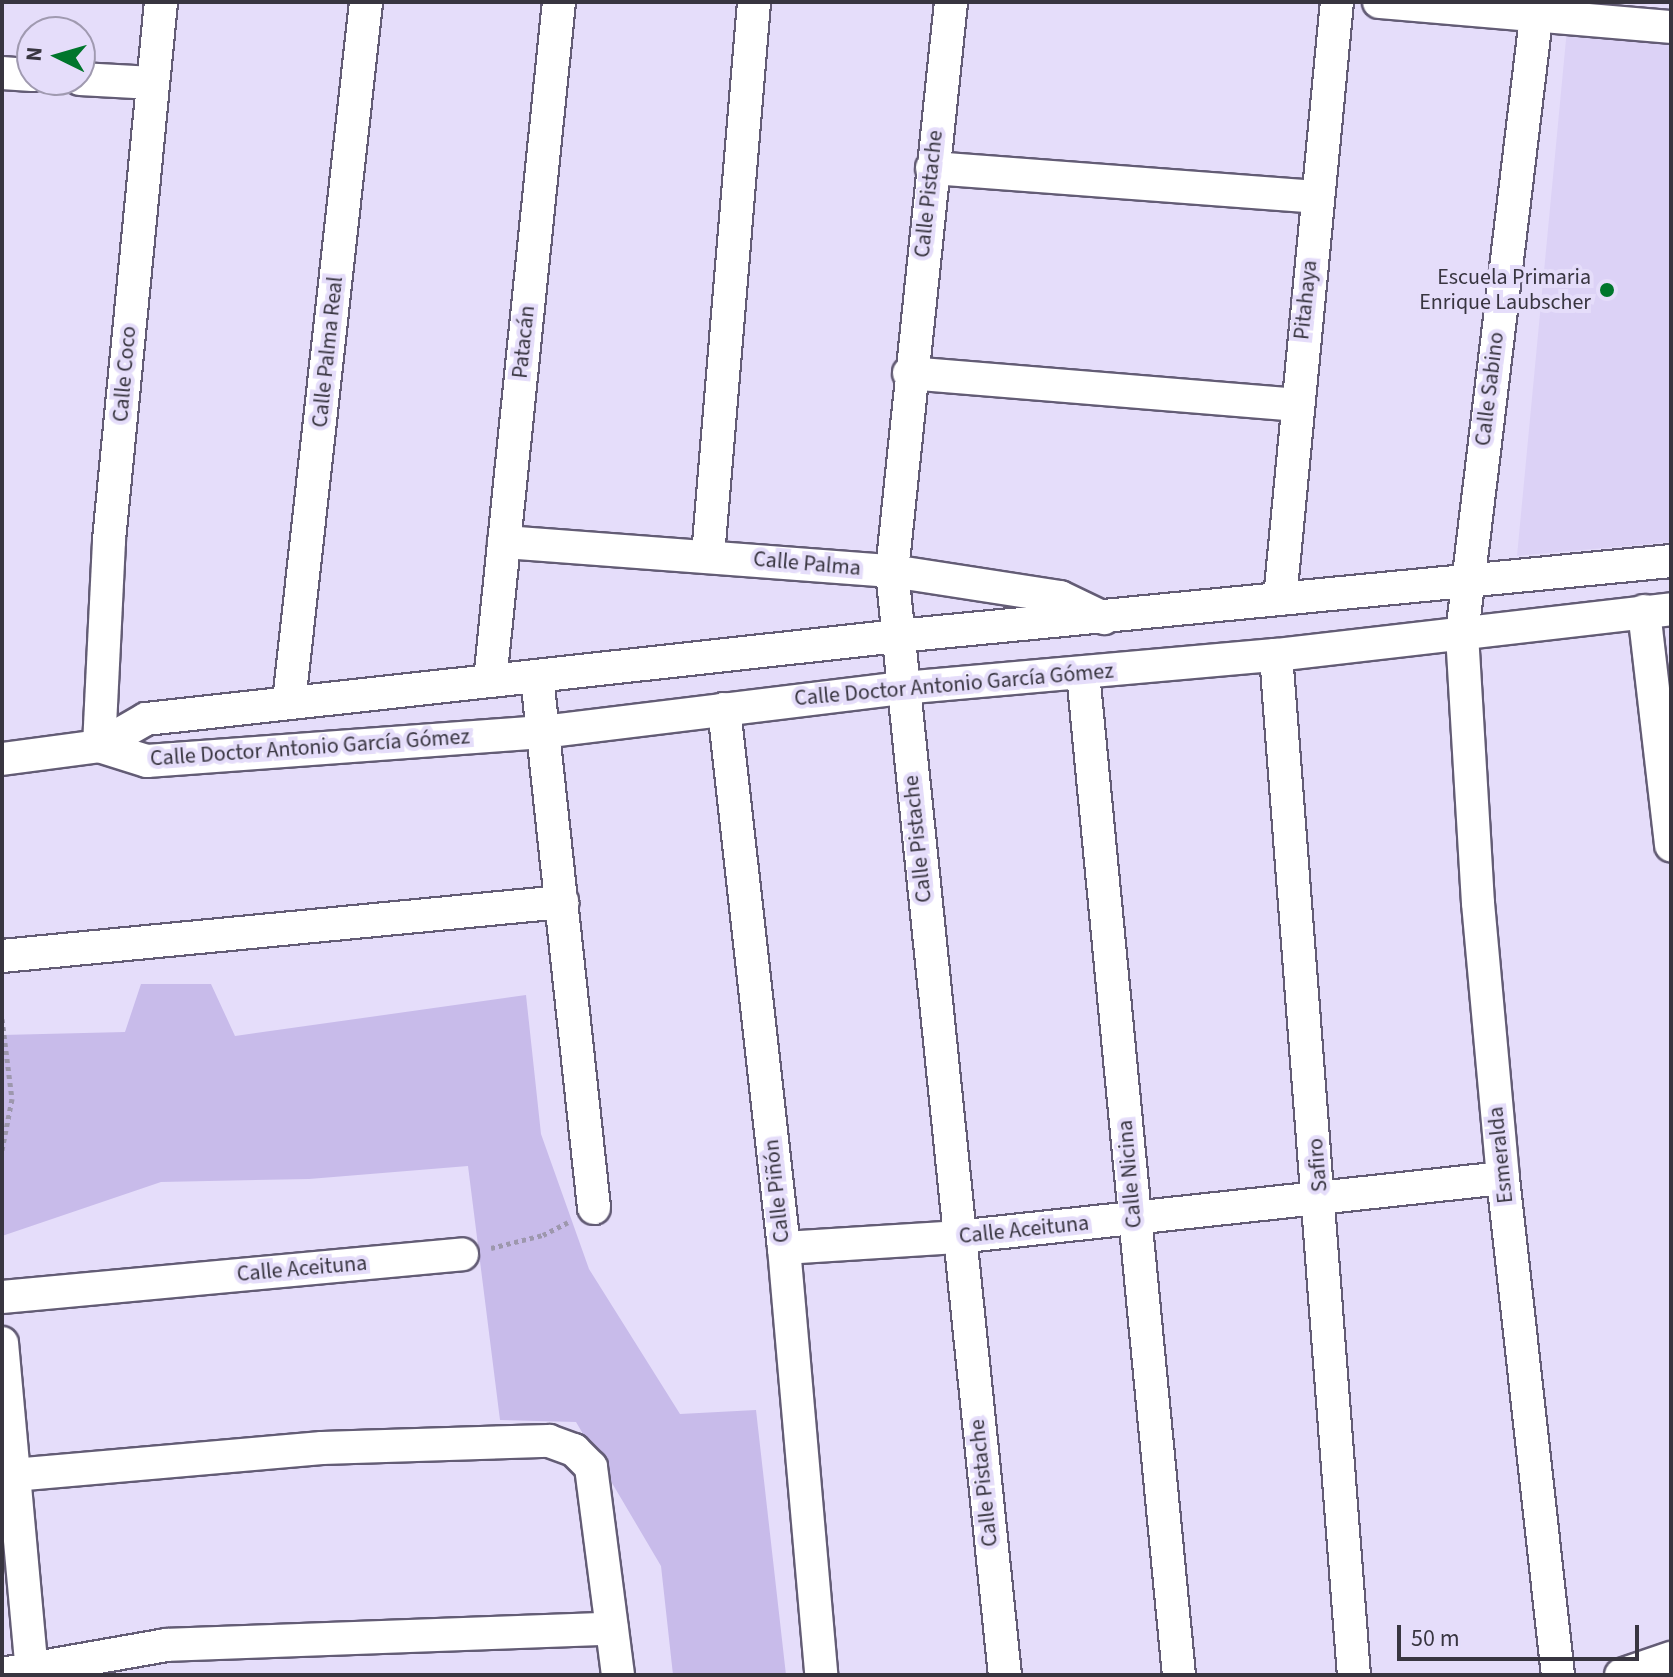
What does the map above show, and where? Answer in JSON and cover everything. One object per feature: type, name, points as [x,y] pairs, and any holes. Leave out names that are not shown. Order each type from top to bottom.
[{"type":"street","name":"Calle Coco","points":[[99,746],[109,540],[161,2]]},
{"type":"street","name":"Calle Palma Real","points":[[289,702],[366,2]]},
{"type":"street","name":"Patacán","points":[[490,681],[559,2]]},
{"type":"street","points":[[708,556],[754,2]]},
{"type":"street","name":"Calle Pistache","points":[[951,2],[909,373],[892,571],[957,1237],[1005,1675]]},
{"type":"street","name":"Pitahaya","points":[[1280,599],[1295,405],[1337,2]]},
{"type":"street","points":[[1379,2],[1537,9],[1671,27]]},
{"type":"street","name":"Calle Sabino","points":[[1462,634],[1537,9]]},
{"type":"street","points":[[96,80],[153,83]]},
{"type":"street","points":[[932,168],[1317,197]]},
{"type":"street","points":[[909,373],[1295,405]]},
{"type":"street","name":"Calle Palma","points":[[504,542],[892,571],[1060,597],[1104,618]]},
{"type":"street","name":"Calle Doctor Antonio García Gómez","points":[[99,746],[146,719],[289,702],[898,636],[1671,561]]},
{"type":"street","points":[[1658,610],[1671,845]]},
{"type":"street","name":"Calle Doctor Antonio García Gómez","points":[[99,746],[147,761],[543,732],[903,688],[1276,655],[1658,610]]},
{"type":"street","name":"Esmeralda","points":[[1462,634],[1478,903],[1503,1178],[1558,1675]]},
{"type":"street","name":"Safiro","points":[[1276,655],[1320,1198],[1354,1675]]},
{"type":"street","name":"Calle Nicina","points":[[1083,673],[1179,1675]]},
{"type":"street","points":[[537,677],[594,1208]]},
{"type":"street","name":"Calle Piñón","points":[[724,709],[784,1248],[821,1675]]},
{"type":"street","points":[[3,758],[99,746]]},
{"type":"street","points":[[2,956],[562,902]]},
{"type":"street","name":"Calle Aceituna","points":[[784,1248],[957,1237],[1503,1178]]},
{"type":"street","name":"Calle Aceituna","points":[[2,1297],[462,1254]]},
{"type":"street","points":[[2,1343],[22,1673],[166,1645],[612,1629]]},
{"type":"street","points":[[8,1475],[482,1440],[549,1441],[574,1450],[591,1467],[618,1675]]},
{"type":"street","points":[[1625,1675],[1671,1658]]},
{"type":"path","points":[[2,1019],[12,1099],[2,1150]]},
{"type":"path","points":[[462,1254],[543,1235],[594,1208]]},
{"type":"shaded area","name":"Escuela Primaria Enrique Laubscher","points":[[1567,29],[1671,39],[1671,542],[1517,556]]},
{"type":"shaded area","points":[[141,984],[211,984],[235,1036],[526,995],[541,1134],[589,1269],[680,1414],[756,1410],[786,1675],[673,1675],[661,1566],[576,1422],[500,1420],[468,1166],[309,1179],[161,1182],[2,1236],[2,1035],[125,1032]]},
{"type":"place","name":"Escuela Primaria Enrique Laubscher","points":[[1607,290]]}]
